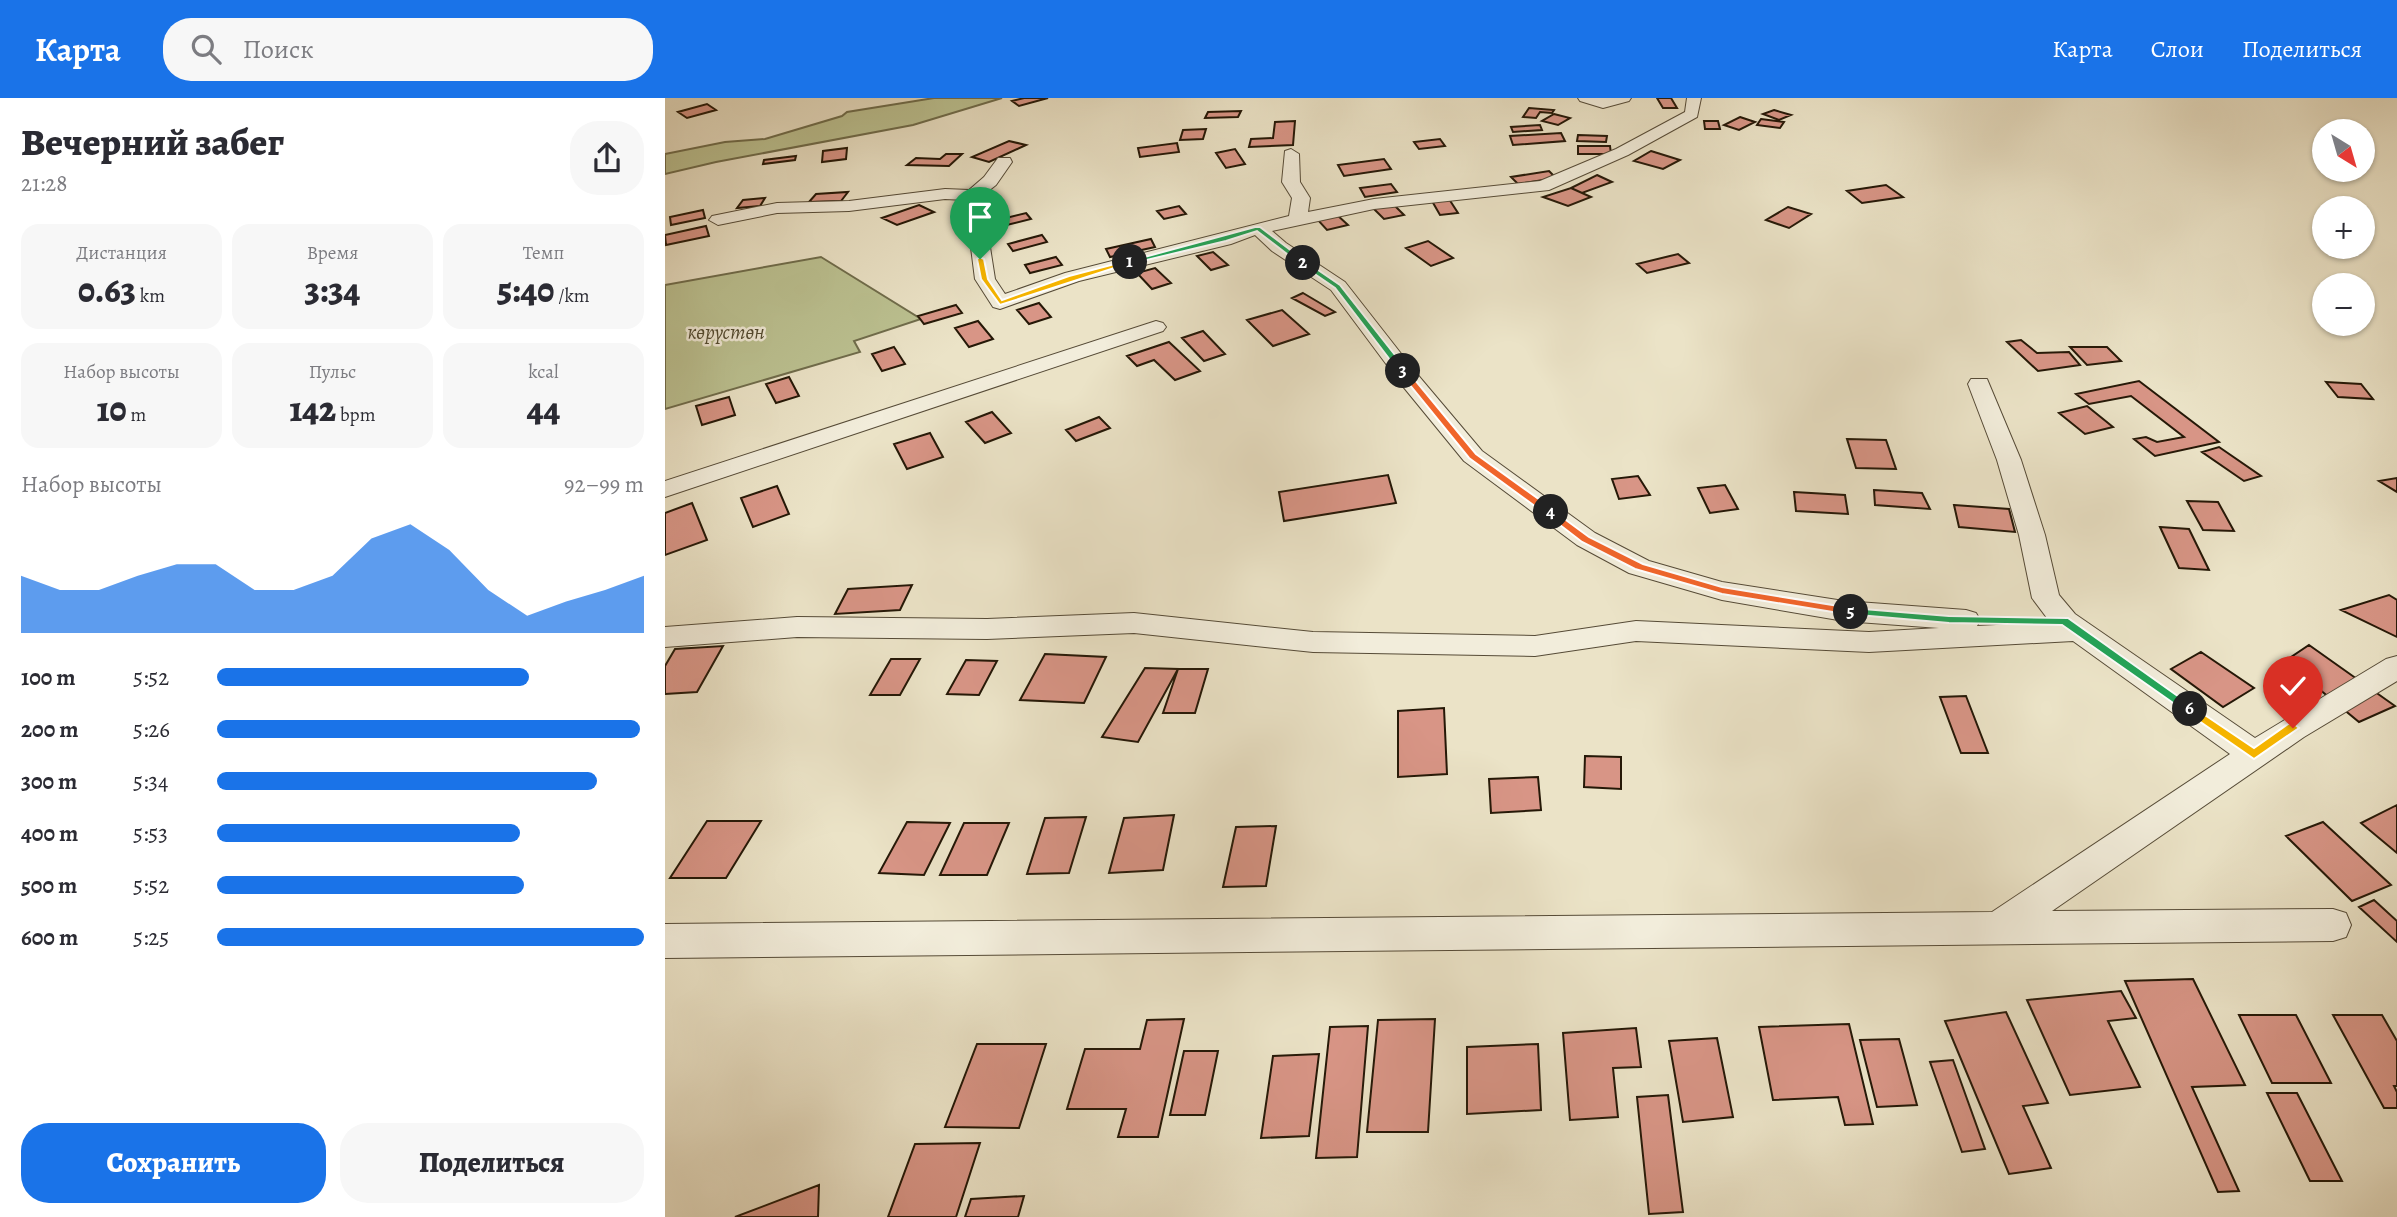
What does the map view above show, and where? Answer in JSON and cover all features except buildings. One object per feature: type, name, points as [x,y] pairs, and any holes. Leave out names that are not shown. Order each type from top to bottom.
[{"type":"street","points":[[1585,98],[1603,103],[1624,98]]},
{"type":"street","points":[[973,195],[985,279],[1000,303],[1072,277],[1224,240],[1298,218],[1374,204],[1543,186],[1622,152],[1692,114],[1694,98]]},
{"type":"street","points":[[1291,154],[1291,182],[1301,198],[1298,218]]},
{"type":"street","points":[[718,220],[777,208],[849,206],[945,194],[973,195],[990,181],[1004,162]]},
{"type":"street","points":[[1258,228],[1279,247],[1338,286],[1409,379],[1473,456],[1586,539],[1639,567],[1722,590],[1844,611],[2072,626]]},
{"type":"street","points":[[665,488],[1156,327]]},
{"type":"street","points":[[1979,384],[2009,460],[2032,535],[2046,598],[2072,626],[2254,754]]},
{"type":"street","points":[[665,637],[797,627],[987,629],[1134,623],[1313,642],[1535,646],[1636,631],[1869,642],[2072,626]]},
{"type":"street","points":[[1997,928],[2293,728],[2397,667]]},
{"type":"street","points":[[665,941],[2333,925]]},
{"type":"green space","points":[[934,98],[1002,98],[913,125],[665,174],[665,154],[725,142],[765,139],[842,116],[847,112]]},
{"type":"green space","name":"көрүстөн","points":[[821,257],[921,319],[854,341],[860,352],[665,409],[665,285]]},
{"type":"route","points":[[980,259],[985,279],[1000,303],[1072,277],[1224,240],[1258,228],[1279,247],[1338,286],[1409,379],[1473,456],[1586,539],[1639,567],[1722,590],[1844,611],[1949,620],[2064,621],[2254,754],[2293,728]]}]
